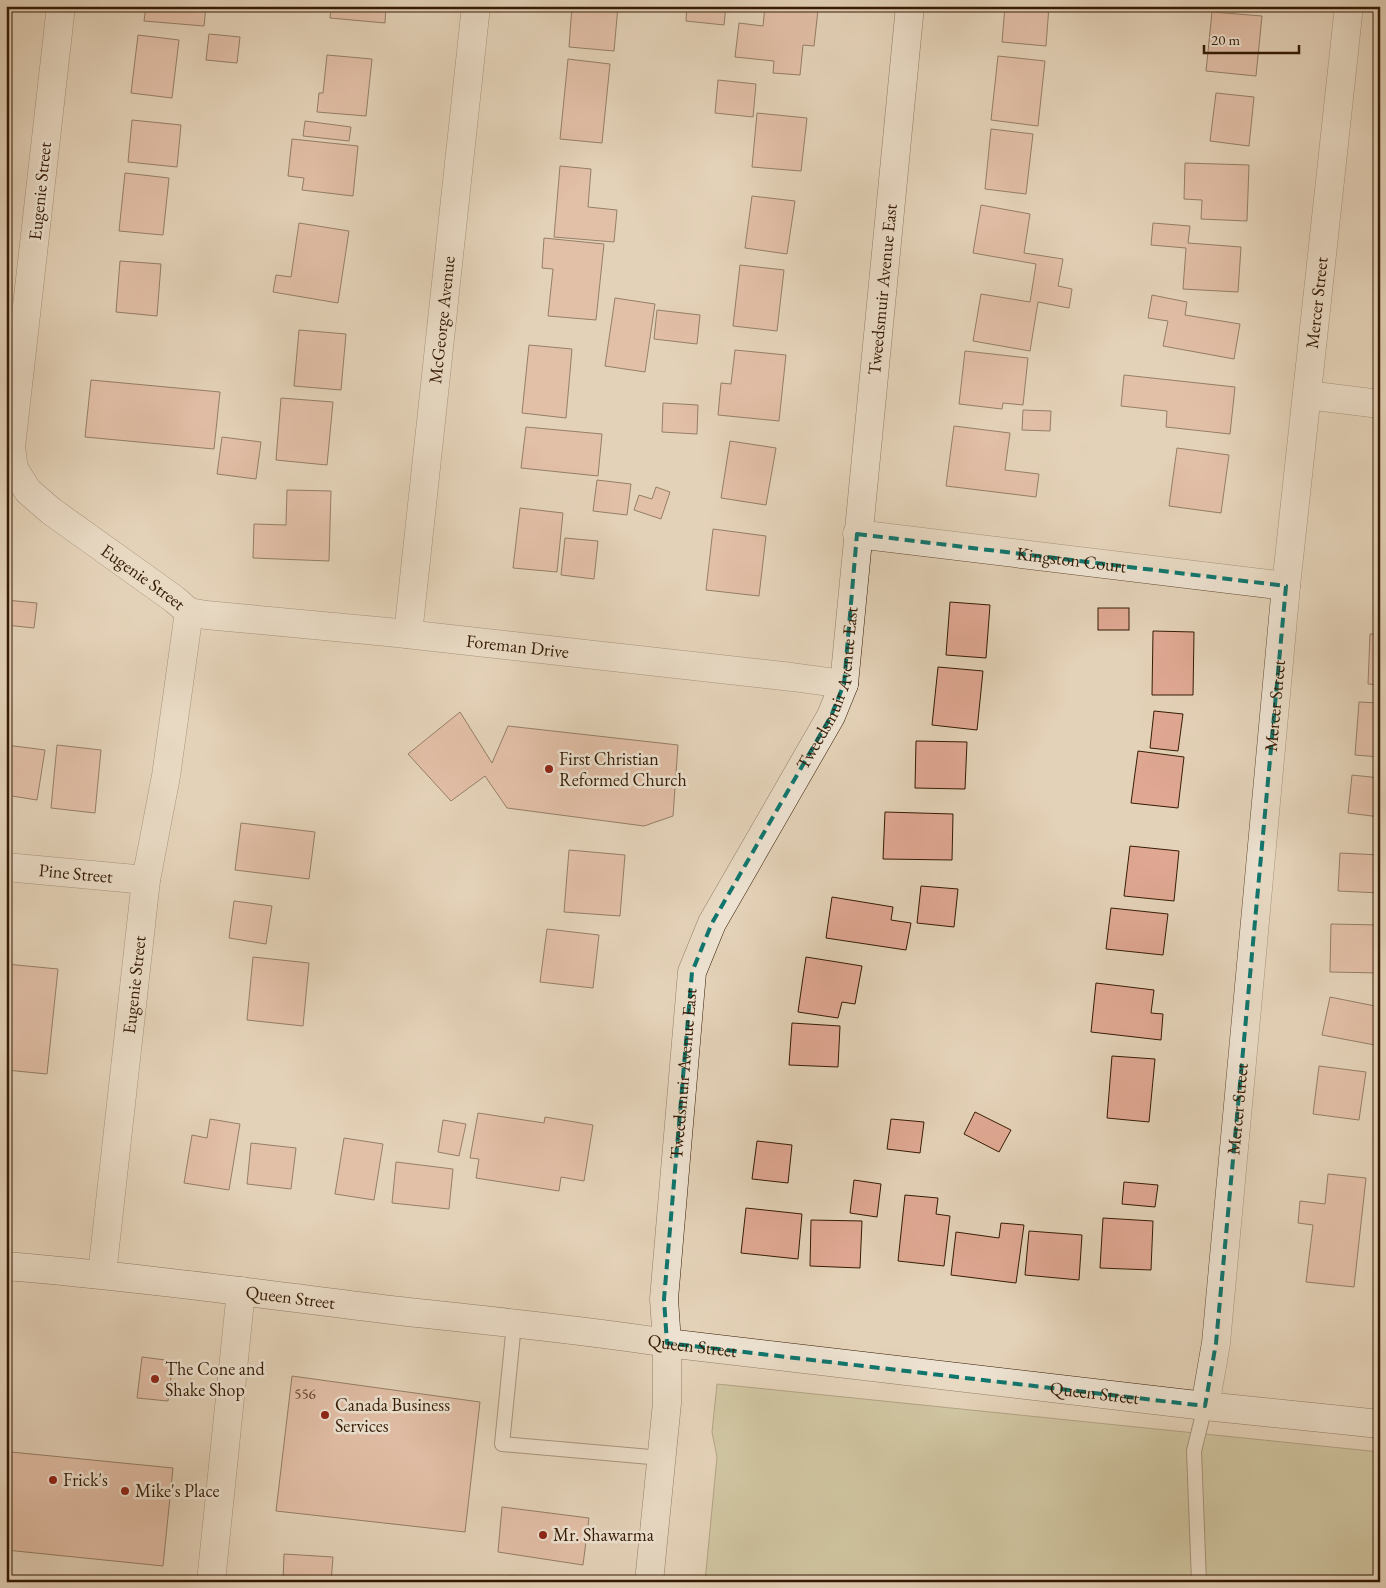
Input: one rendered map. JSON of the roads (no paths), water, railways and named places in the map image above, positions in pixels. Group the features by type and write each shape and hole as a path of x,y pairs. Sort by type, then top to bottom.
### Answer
{"street":[{"name":"Eugenie Street","path":"61,6 11,448 14,469 28,490 51,511 174,599 189,612 166,776 146,880 102,1274"},
{"name":"McGeorge Avenue","path":"408,634 476,6"},
{"name":"Tweedsmuir Avenue East","path":"649,1582 667,1403 664,1299 692,972 712,924 831,716 844,684 910,6"},
{"name":"Mercer Street","path":"1205,1406 1216,1343 1286,586 1349,6"},
{"path":"1307,395 1380,404"},
{"name":"Kingston Court","path":"858,534 1286,586"},
{"name":"Foreman Drive","path":"189,612 206,616 408,634 844,684"},
{"name":"Pine Street","path":"6,867 146,880"},
{"name":"Queen Street","path":"6,1266 102,1274 618,1335 666,1343 1205,1406 1380,1424"},
{"path":"211,1582 240,1291"}],"lane":[{"path":"514,1324 502,1444 662,1458"},
{"path":"1199,1582 1194,1451 1205,1406"}],"place":[{"name":"First Christian Reformed Church","path":"549,769"},
{"name":"The Cone and Shake Shop","path":"155,1379"},
{"name":"Canada Business Services","path":"325,1415"},
{"name":"Frick's","path":"53,1480"},
{"name":"Mike's Place","path":"125,1491"},
{"name":"Mr. Shawarma","path":"543,1535"}]}
